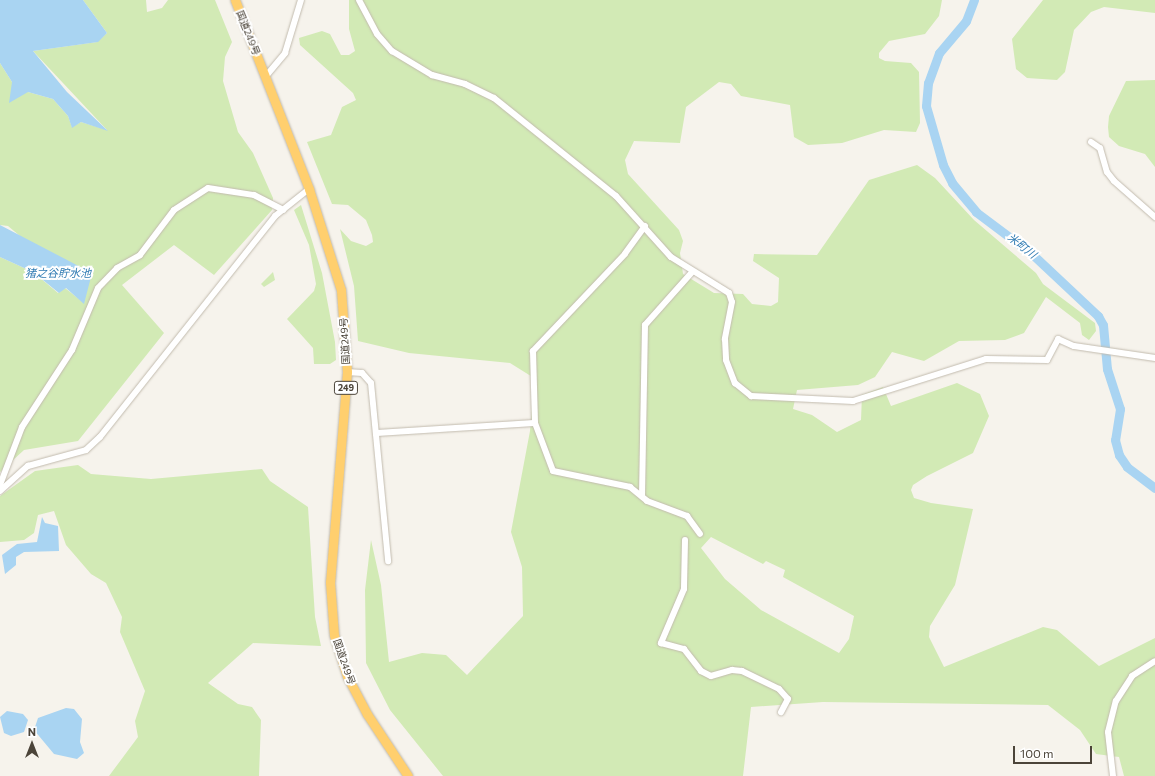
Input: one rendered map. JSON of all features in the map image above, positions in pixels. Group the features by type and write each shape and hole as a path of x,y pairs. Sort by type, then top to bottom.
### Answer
{"highway":[{"name":"国道249号","path":"235,0 309,189 341,290 347,372 330,582 334,635 350,683 408,776"}],"street":[{"path":"266,76 285,53 301,0"},
{"path":"359,0 376,34 392,50 432,75 465,84 494,98 616,196 671,257 692,272 729,293 732,302 725,339 730,375 747,394 759,399 808,397 853,401 986,359 1046,360 1058,339 1098,350 1155,358"},
{"path":"1091,142 1100,148 1107,172 1114,181 1155,217"},
{"path":"0,485 22,427 72,350 98,288 117,268 140,255 174,210 208,188 254,194 283,210"},
{"path":"0,491 28,466 86,450 100,437 283,210 309,189"},
{"path":"644,226 625,254 533,350 535,423 553,471 610,481 687,516 700,534"},
{"path":"642,496 645,325 692,272"},
{"path":"347,372 362,373 371,383 388,561"},
{"path":"376,432 535,423"},
{"path":"685,540 684,589 661,643 684,649 701,671 711,676 732,670 742,671 779,689 788,699 781,712"},
{"path":"1113,776 1108,732 1114,706 1132,676 1155,662"}],"green space":[{"path":"83,0 146,0 147,12 162,8 168,0 215,0 232,42 225,57 223,81 238,132 253,153 273,198 272,210 214,275 174,245 122,285 164,333 78,441 24,450 0,472 0,257 33,272 58,293 65,288 84,303 26,241 8,226 0,225 0,63 12,82 28,92 53,99 68,116 72,127 81,122 107,130 33,51 97,42 107,33"},
{"path":"349,0 942,0 939,16 925,34 889,41 879,53 879,58 885,61 911,63 919,72 920,123 916,132 884,130 842,143 808,145 794,137 790,105 741,96 731,84 719,82 686,107 680,143 634,141 625,160 628,174 679,230 683,241 680,253 683,274 714,293 743,294 752,304 771,306 778,302 779,278 753,261 754,254 817,255 869,180 917,165 935,178 974,220 1036,273 1043,284 1095,323 1096,331 1089,340 1082,335 1080,323 1046,297 1024,333 1005,340 959,341 924,361 892,352 875,377 858,385 797,390 793,409 812,415 837,432 861,420 862,395 883,387 891,406 957,383 980,394 989,416 973,453 927,476 913,485 911,490 914,498 931,503 973,509 955,585 930,626 929,637 944,667 1043,627 1057,630 1099,666 1155,638 1155,776 1124,776 1119,757 1096,754 1080,730 1048,705 823,702 751,707 743,776 443,776 390,710 366,663 365,590 371,540 381,585 389,662 422,653 446,655 467,675 523,616 522,567 511,532 530,431 534,378 510,363 409,353 358,341 354,286 340,229 351,241 366,246 373,242 372,235 366,220 348,205 332,204 307,142 331,135 342,107 356,100 353,93 300,45 299,38 322,31 330,34 341,55 349,55 355,51 349,29","holes":["711,537 763,564 766,561 785,570 783,577 854,616 849,639 839,653 761,610 725,579 701,548"]},
{"path":"1043,0 1155,0 1155,13 1104,7 1091,12 1074,30 1065,72 1057,80 1027,78 1016,69 1012,39"},
{"path":"1155,80 1155,167 1145,154 1119,146 1109,137 1108,127 1109,116 1126,81"},
{"path":"301,205 322,273 335,342 336,360 330,364 314,364 313,348 287,319 314,291 316,284 309,245 294,210"},
{"path":"273,272 275,280 264,287 261,284"},
{"path":"78,465 91,474 151,479 262,469 270,481 308,507 315,617 321,646 253,643 208,683 238,704 252,707 261,720 259,776 109,776 138,737 135,721 145,691 120,632 122,617 106,583 91,574 66,545 54,511 38,515 34,533 24,540 0,542 0,496 35,471"}],"water":[{"path":"0,0 83,0 107,33 98,42 33,51 67,92 108,131 81,122 72,128 68,116 53,99 28,92 9,103 12,82 0,63"},
{"name":"猪之谷貯水池","path":"0,225 92,273 84,304 66,288 59,293 33,272 0,257"},
{"path":"42,517 45,523 58,526 59,551 24,552 16,557 16,565 5,574 2,555 17,544 37,542"},
{"path":"66,708 74,709 82,719 80,742 84,753 77,759 54,754 34,730 38,718"},
{"path":"7,711 23,714 28,720 24,732 11,736 4,733 0,717"}],"waterway":[{"name":"米町川","path":"974,0 966,21 939,53 928,83 926,106 943,165 952,183 976,212 1032,254 1098,316 1103,325 1107,369 1120,409 1115,440 1119,455 1127,467 1155,488"}]}
